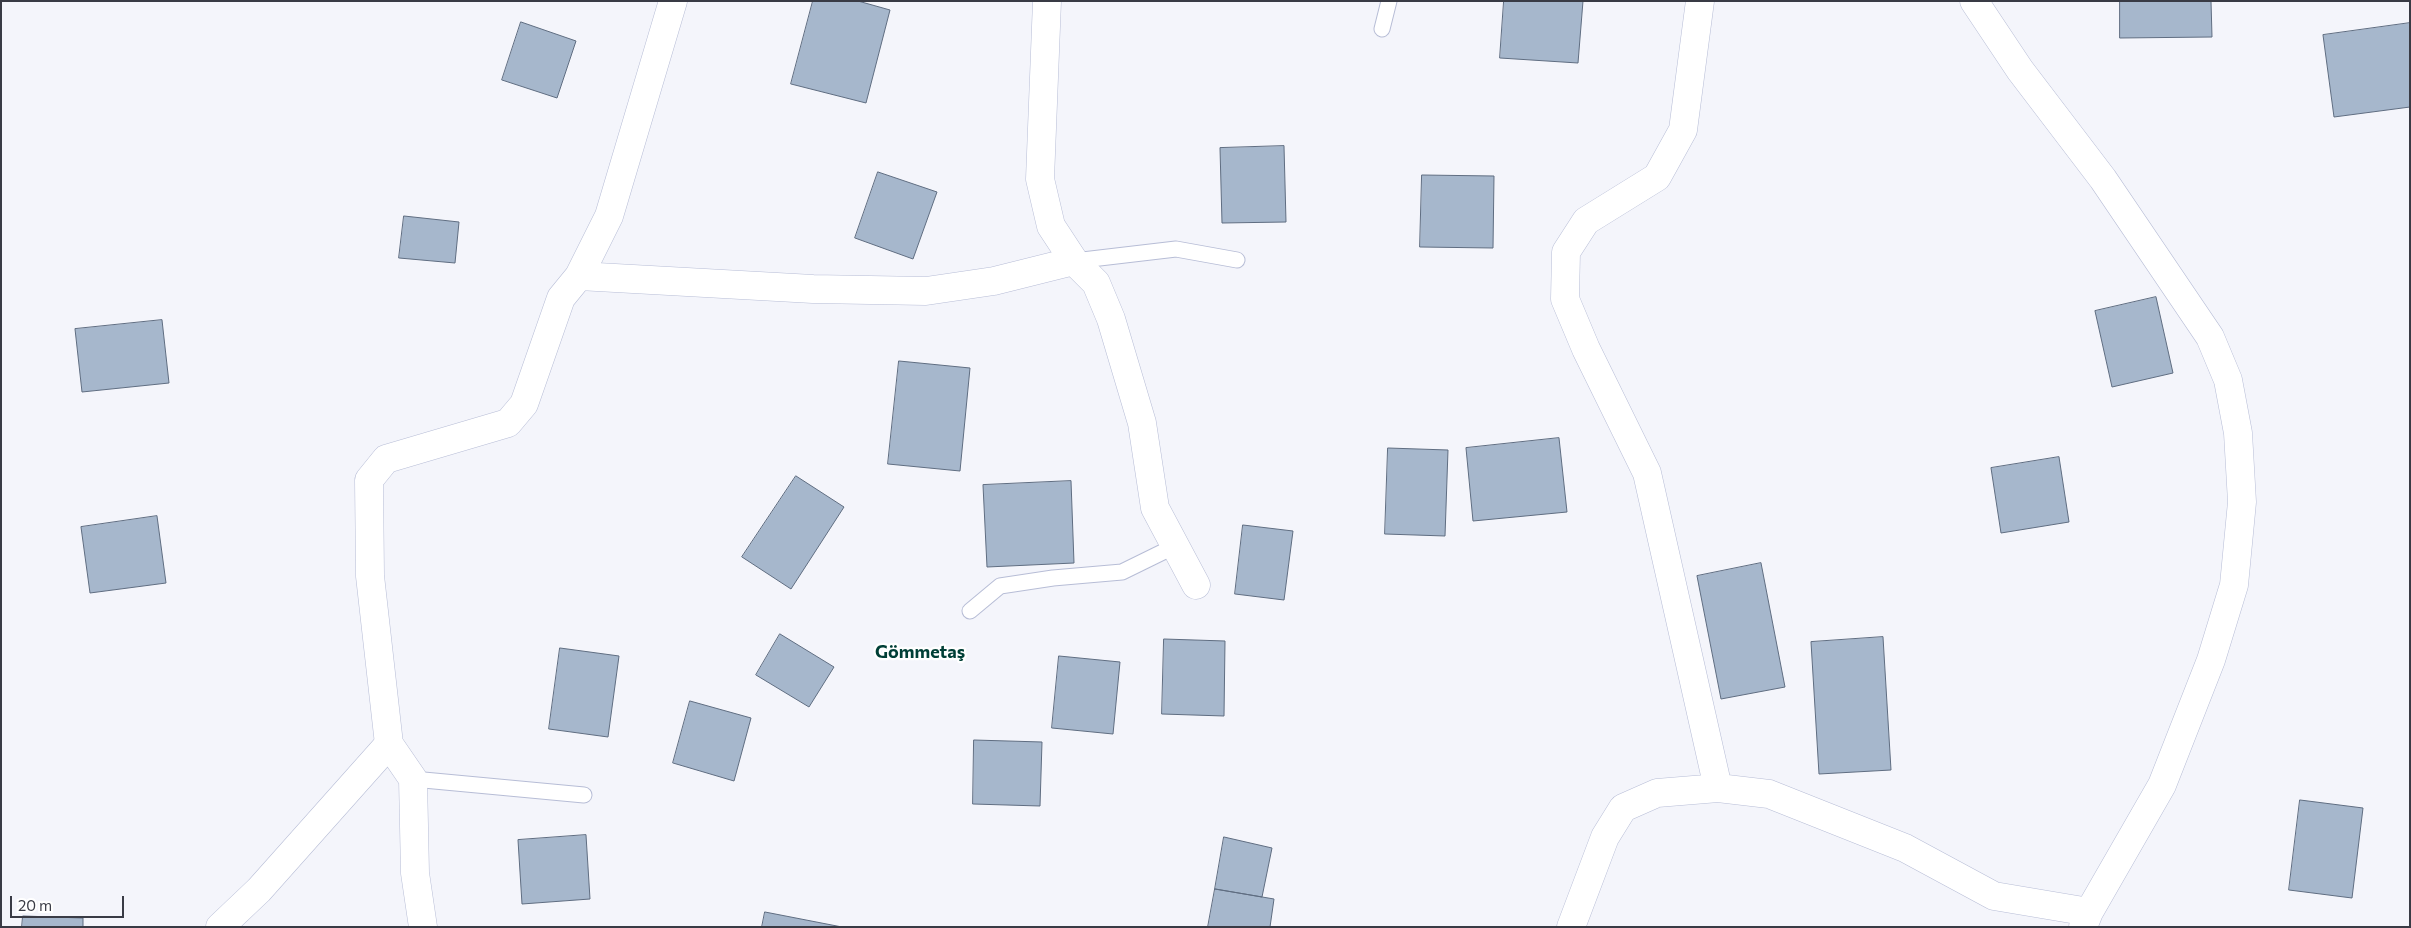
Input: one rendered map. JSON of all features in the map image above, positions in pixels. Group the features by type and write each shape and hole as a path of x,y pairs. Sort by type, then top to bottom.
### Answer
{"street":[{"path":"423,927 415,873 413,779 389,744 370,576 369,480 386,459 508,423 524,404 561,298 579,276 609,216 673,1"},
{"path":"1048,1 1040,179 1051,226 1074,261 1096,283 1111,319 1142,423 1155,508 1196,585"},
{"path":"1700,1 1683,130 1658,177 1586,221 1566,252 1565,299 1586,349 1647,474 1718,788"},
{"path":"1571,927 1605,837 1623,808 1657,793 1718,788 1769,794 1905,848 1994,896 2086,920 2162,785 2212,660 2234,585 2242,502 2238,433 2228,380 2210,336 2103,179 2020,70 1974,1"},
{"path":"579,276 813,289 926,291 994,281 1074,261"},
{"path":"220,927 259,890 389,744"}],"lane":[{"path":"1382,29 1389,1"},
{"path":"1074,261 1176,249 1236,260"},
{"path":"970,611 1000,586 1053,578 1122,572 1176,546"},
{"path":"413,779 584,795"}],"building":[{"path":"813,1 858,1 890,10 866,103 791,84"},
{"path":"1504,1 1583,1 1578,63 1500,58"},
{"path":"2120,1 2211,1 2212,37 2120,38"},
{"path":"521,22 576,41 557,98 502,80"},
{"path":"2410,23 2410,107 2334,117 2323,35"},
{"path":"1284,146 1286,222 1222,223 1220,148"},
{"path":"878,172 937,192 913,259 855,238"},
{"path":"1422,175 1494,176 1493,248 1420,247"},
{"path":"404,216 459,222 455,263 399,258"},
{"path":"2156,297 2173,373 2112,387 2095,311"},
{"path":"162,320 169,383 82,392 75,329"},
{"path":"899,361 970,368 960,471 888,464"},
{"path":"1559,438 1567,512 1473,521 1466,448"},
{"path":"1388,448 1448,450 1445,536 1385,534"},
{"path":"2059,457 2069,522 2001,533 1991,468"},
{"path":"796,476 844,507 791,589 742,557"},
{"path":"1071,481 1074,563 987,567 983,485"},
{"path":"157,516 166,583 90,593 81,527"},
{"path":"1243,525 1293,531 1284,600 1235,594"},
{"path":"1761,563 1785,687 1721,699 1697,576"},
{"path":"780,634 834,667 809,707 756,675"},
{"path":"1883,637 1891,770 1819,774 1811,642"},
{"path":"1164,639 1225,641 1224,716 1162,714"},
{"path":"560,648 619,656 608,737 549,729"},
{"path":"1059,656 1120,662 1113,734 1052,728"},
{"path":"690,701 751,718 734,781 673,763"},
{"path":"974,740 1042,742 1040,806 973,804"},
{"path":"2300,800 2363,808 2352,898 2289,890"},
{"path":"586,835 590,899 522,904 518,840"},
{"path":"1224,837 1272,848 1262,897 1215,889"},
{"path":"1215,889 1274,899 1270,927 1208,927"},
{"path":"765,912 842,927 762,927"},
{"path":"23,916 83,918 83,927 22,927"}],"district":[{"name":"Gömmetaş","path":"920,652"}]}
